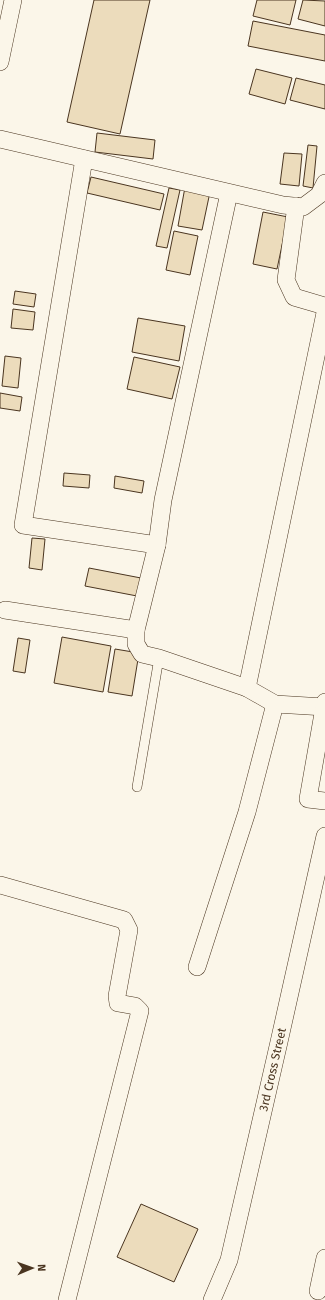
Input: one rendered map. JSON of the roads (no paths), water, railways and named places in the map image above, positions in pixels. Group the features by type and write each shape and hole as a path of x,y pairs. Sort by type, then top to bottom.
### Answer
{"street":[{"path":"0,62 13,0"},
{"path":"0,139 283,205 303,207 319,195 325,183"},
{"path":"84,159 23,525 156,545"},
{"path":"230,193 163,500 156,545 136,630 136,644 142,654 159,658 247,688 275,704 325,705 308,800 325,802"},
{"path":"296,206 286,280 294,297 325,306"},
{"path":"247,688 325,313"},
{"path":"5,610 136,630"},
{"path":"197,967 247,812 275,704"},
{"name":"3rd Cross Street","path":"212,1300 229,1260 280,1042 325,836"},
{"path":"0,885 124,920 129,930 117,996 118,1003 135,1006 140,1011 67,1300"},
{"path":"318,1291 325,1258"}],"lane":[{"path":"137,787 159,658"}]}
